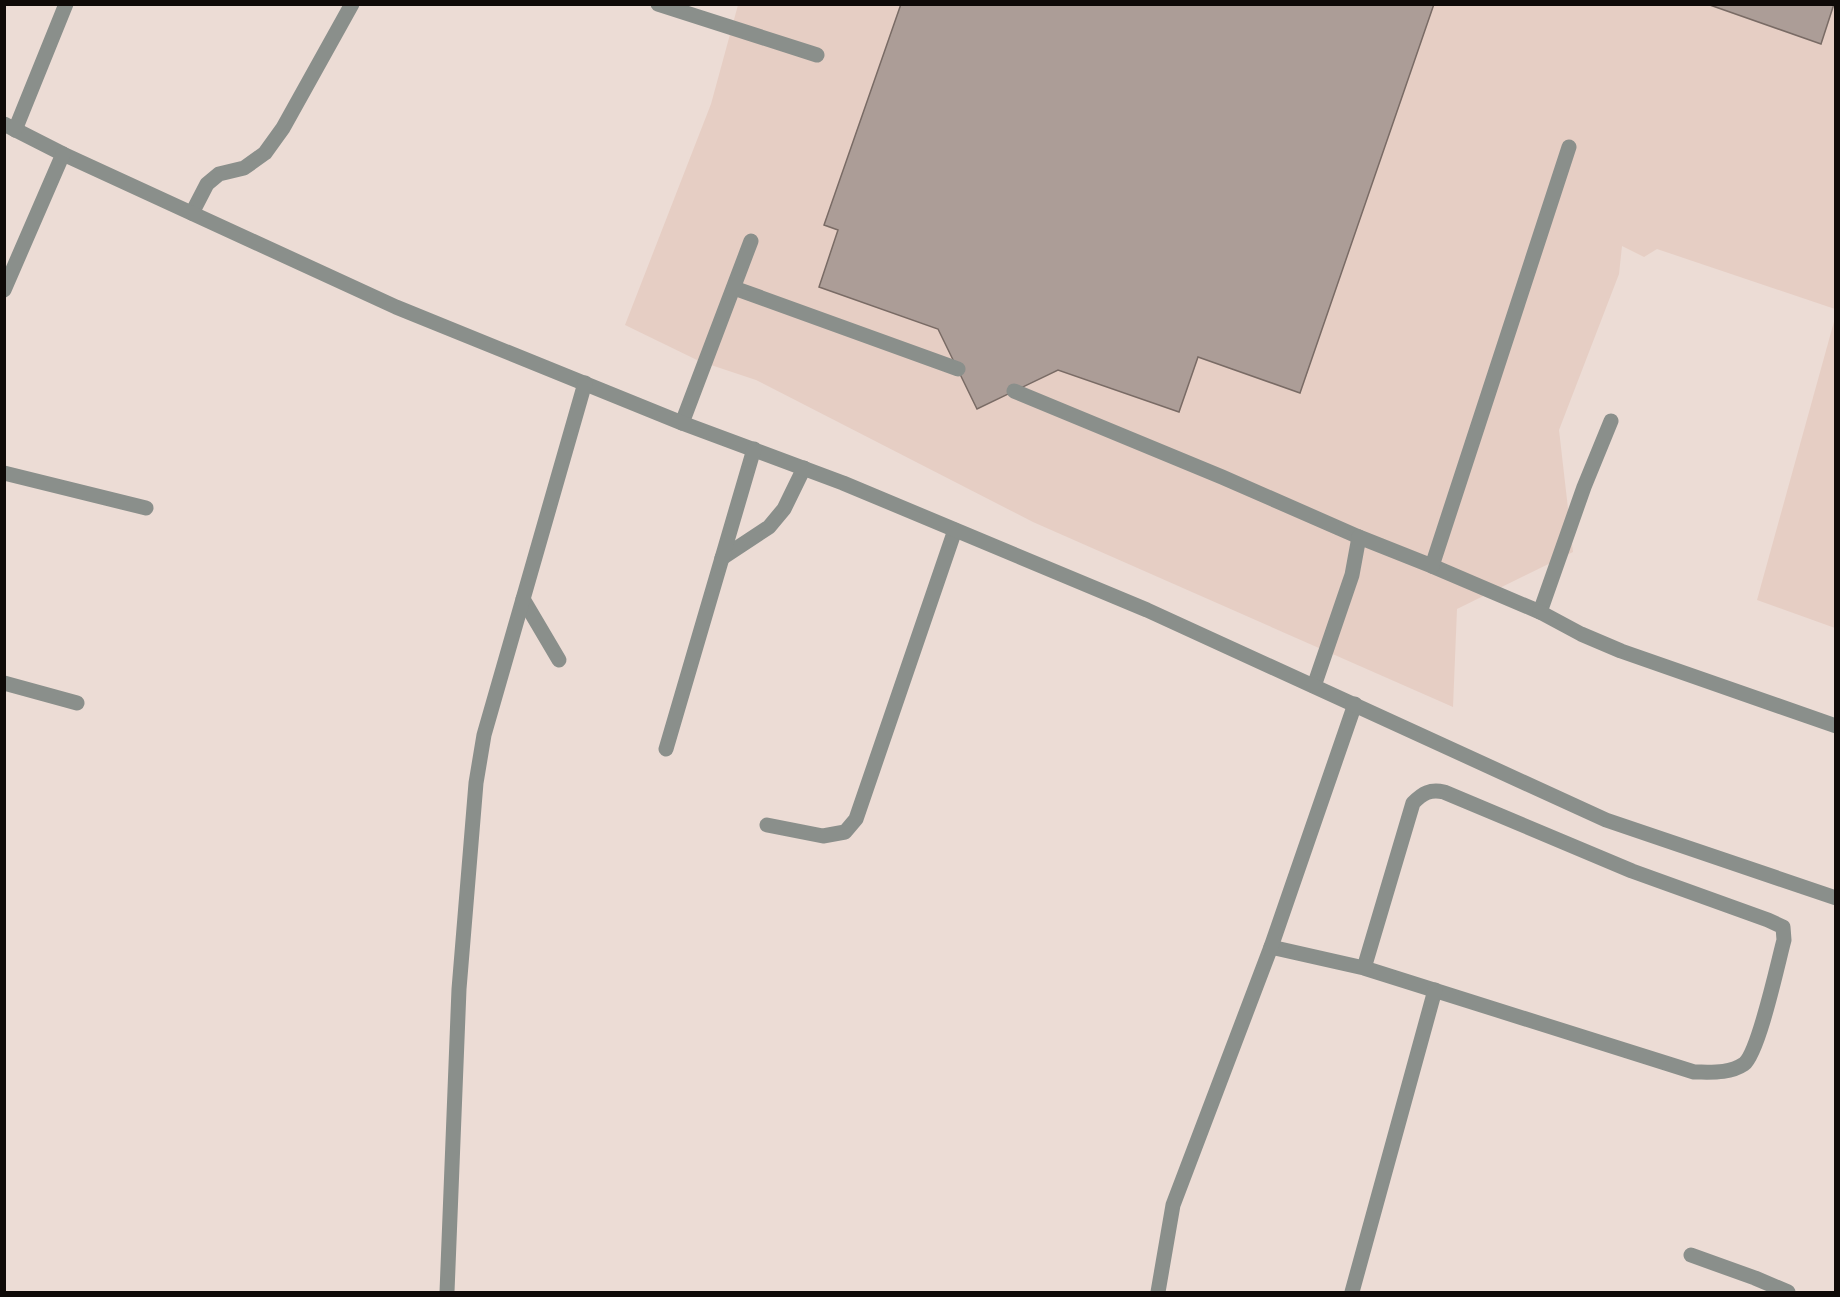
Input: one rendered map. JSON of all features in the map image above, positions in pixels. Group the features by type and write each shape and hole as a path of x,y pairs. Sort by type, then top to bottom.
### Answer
{"street":[{"path":"66,4 10,127 63,154 396,307 682,423 804,468 1148,610 1606,820 1836,898"},
{"path":"192,213 207,184 219,174 244,168 265,153 283,128 352,4"},
{"path":"658,4 817,55"},
{"path":"1432,566 1569,147"},
{"path":"4,290 63,154"},
{"path":"682,423 751,241"},
{"path":"734,288 957,369"},
{"path":"447,1293 459,989 476,783 484,735 585,383"},
{"path":"1014,391 1540,612 1581,634 1621,651 1836,726"},
{"path":"1540,612 1584,487 1611,421"},
{"path":"666,749 754,449"},
{"path":"722,558 769,527 784,509 804,468"},
{"path":"4,473 146,508"},
{"path":"767,825 823,836 845,832 856,819 955,530"},
{"path":"1314,686 1352,576 1359,537"},
{"path":"523,598 559,660"},
{"path":"4,683 77,704"},
{"path":"1158,1293 1173,1205 1271,947 1355,704"},
{"path":"1271,947 1364,968 1694,1072 1724,1072 1745,1063 1758,1037 1784,940 1783,927 1738,908 1632,871 1444,792 1432,790 1413,803 1364,968"},
{"path":"1352,1293 1435,990"},
{"path":"1691,1255 1755,1278 1788,1293"}],"shaded area":[{"path":"738,5 1835,5 1835,309 1657,249 1644,257 1622,246 1619,274 1559,430 1573,552 1457,609 1453,707 1033,522 756,380 699,361 625,325 711,104"},
{"path":"1835,318 1835,628 1757,600"}],"building":[{"path":"901,4 1434,4 1300,393 1198,357 1179,412 1058,370 977,409 938,329 819,287 838,230 824,225"},
{"path":"1707,4 1834,4 1821,44"}]}
